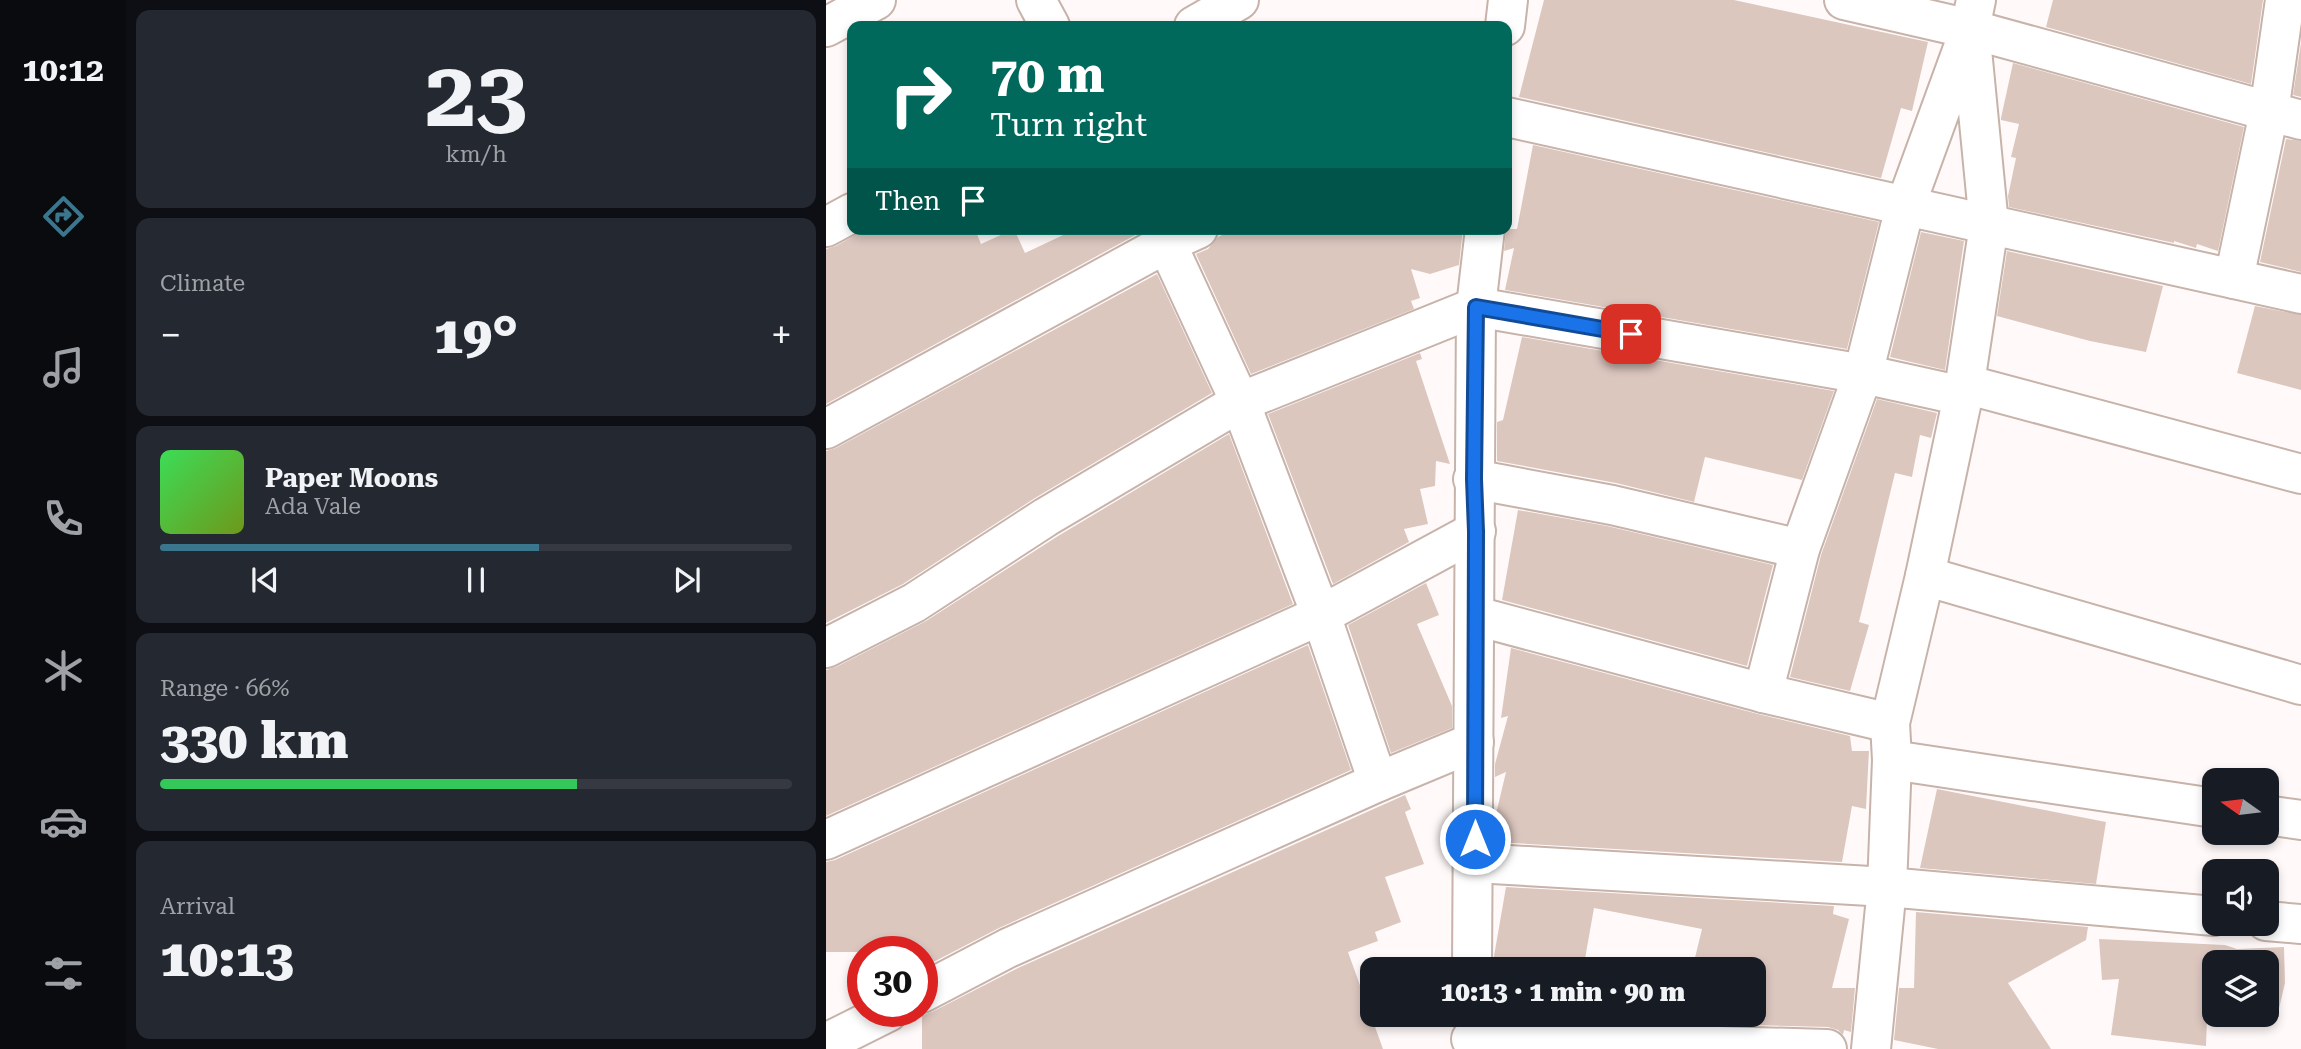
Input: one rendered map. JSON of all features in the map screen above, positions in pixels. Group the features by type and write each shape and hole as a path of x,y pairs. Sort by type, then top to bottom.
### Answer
{"street":[{"path":"826,27 876,0"},
{"path":"1036,0 1047,21"},
{"path":"1203,21 1239,0"},
{"path":"1506,21 1508,0"},
{"path":"1844,0 1973,14 2285,116"},
{"path":"2234,279 2285,116 2285,0"},
{"path":"1763,693 1800,549 1863,374 1905,207 1973,14"},
{"path":"1871,1049 1887,887 1891,741 1964,390 1989,225 1973,14"},
{"path":"1512,118 2301,294"},
{"path":"826,227 847,216"},
{"path":"826,429 1173,235"},
{"path":"1175,235 1321,615 1378,782"},
{"path":"1472,957 1475,863 1476,307 1484,235"},
{"path":"826,648 914,603 1046,517 1240,402 1476,307 1964,390 2301,474"},
{"path":"1474,479 1612,505 1800,549"},
{"path":"826,840 1321,615 1476,531"},
{"path":"1925,576 2301,684"},
{"path":"1476,616 1763,693 1891,741 2202,805"},
{"path":"938,985 1008,948 1378,782 1474,742"},
{"path":"2279,817 2301,820"},
{"path":"1475,863 1887,887 2202,915"},
{"path":"2279,922 2301,924"},
{"path":"826,1043 858,1027"},
{"path":"1471,1034 1828,1049"}],"building":[{"path":"1544,0 1734,0 1928,42 1912,111 1901,108 1881,178 1519,97"},
{"path":"2053,0 2263,0 2251,84 2046,27"},
{"path":"2301,43 2301,97 2293,95"},
{"path":"2013,63 2244,127 2218,251 2197,244 2196,248 2174,241 2009,207 2008,196 2016,158 2011,157 2019,124 2001,118"},
{"path":"2286,139 2301,141 2301,272 2260,262"},
{"path":"1533,145 1879,222 1847,349 1505,290 1514,248 1504,251 1505,235 1512,235 1512,229 1517,229"},
{"path":"1921,232 1964,241 1945,370 1890,357"},
{"path":"855,235 977,235 981,244 1001,235 1017,235 1025,253 1063,235 1135,235 826,404 826,249"},
{"path":"1462,235 1459,265 1430,274 1411,269 1420,298 1411,301 1414,309 1251,374 1196,254 1208,249 1218,237"},
{"path":"2007,251 2163,286 2146,352 2090,341 1997,316"},
{"path":"1157,274 1212,393 1035,498 903,584 826,623 826,451"},
{"path":"2255,306 2301,315 2301,390 2237,373"},
{"path":"1522,337 1834,391 1802,480 1705,457 1694,502 1616,483 1497,461 1497,422 1503,420"},
{"path":"1420,353 1422,359 1416,361 1450,464 1436,461 1435,486 1420,489 1428,524 1404,529 1409,542 1333,584 1268,414"},
{"path":"1877,399 1937,413 1931,438 1920,435 1912,477 1895,473 1859,622 1869,625 1850,691 1790,677 1821,555"},
{"path":"1229,434 1293,604 826,816 826,670 926,621 1058,536"},
{"path":"1518,510 1607,526 1773,565 1747,666 1502,600"},
{"path":"1426,583 1439,615 1417,624 1452,706 1452,728 1391,753 1348,625"},
{"path":"1308,645 1351,770 999,928 938,960 938,936 847,936 847,952 826,952 826,862"},
{"path":"1511,648 1850,736 1852,751 1869,751 1866,809 1852,806 1842,862 1495,842 1495,818 1506,772 1495,777 1495,764 1508,716 1501,718"},
{"path":"1937,789 2106,822 2096,884 1920,868"},
{"path":"1405,795 1411,809 1405,812 1424,864 1385,877 1401,922 1375,932 1378,941 1348,952 1360,985 1360,1027 1375,1027 1383,1049 922,1049 922,1027 938,1027 938,1009 1018,968"},
{"path":"1506,887 1834,906 1833,914 1849,919 1832,988 1855,988 1851,1032 1844,1030 1843,1035 1828,1027 1766,1025 1766,957 1695,957 1702,929 1594,908 1585,957 1494,956"},
{"path":"1916,912 2088,927 2086,940 2008,983 2051,1049 1938,1049 1894,1040 1899,988 1914,988"},
{"path":"2099,939 2225,945 2237,949 2284,947 2285,983 2279,1008 2279,950 2202,950 2202,1027 2207,1027 2206,1046 2111,1035 2119,979 2102,980"}],"route":[{"path":"1475,839 1476,307 1631,334"}]}
